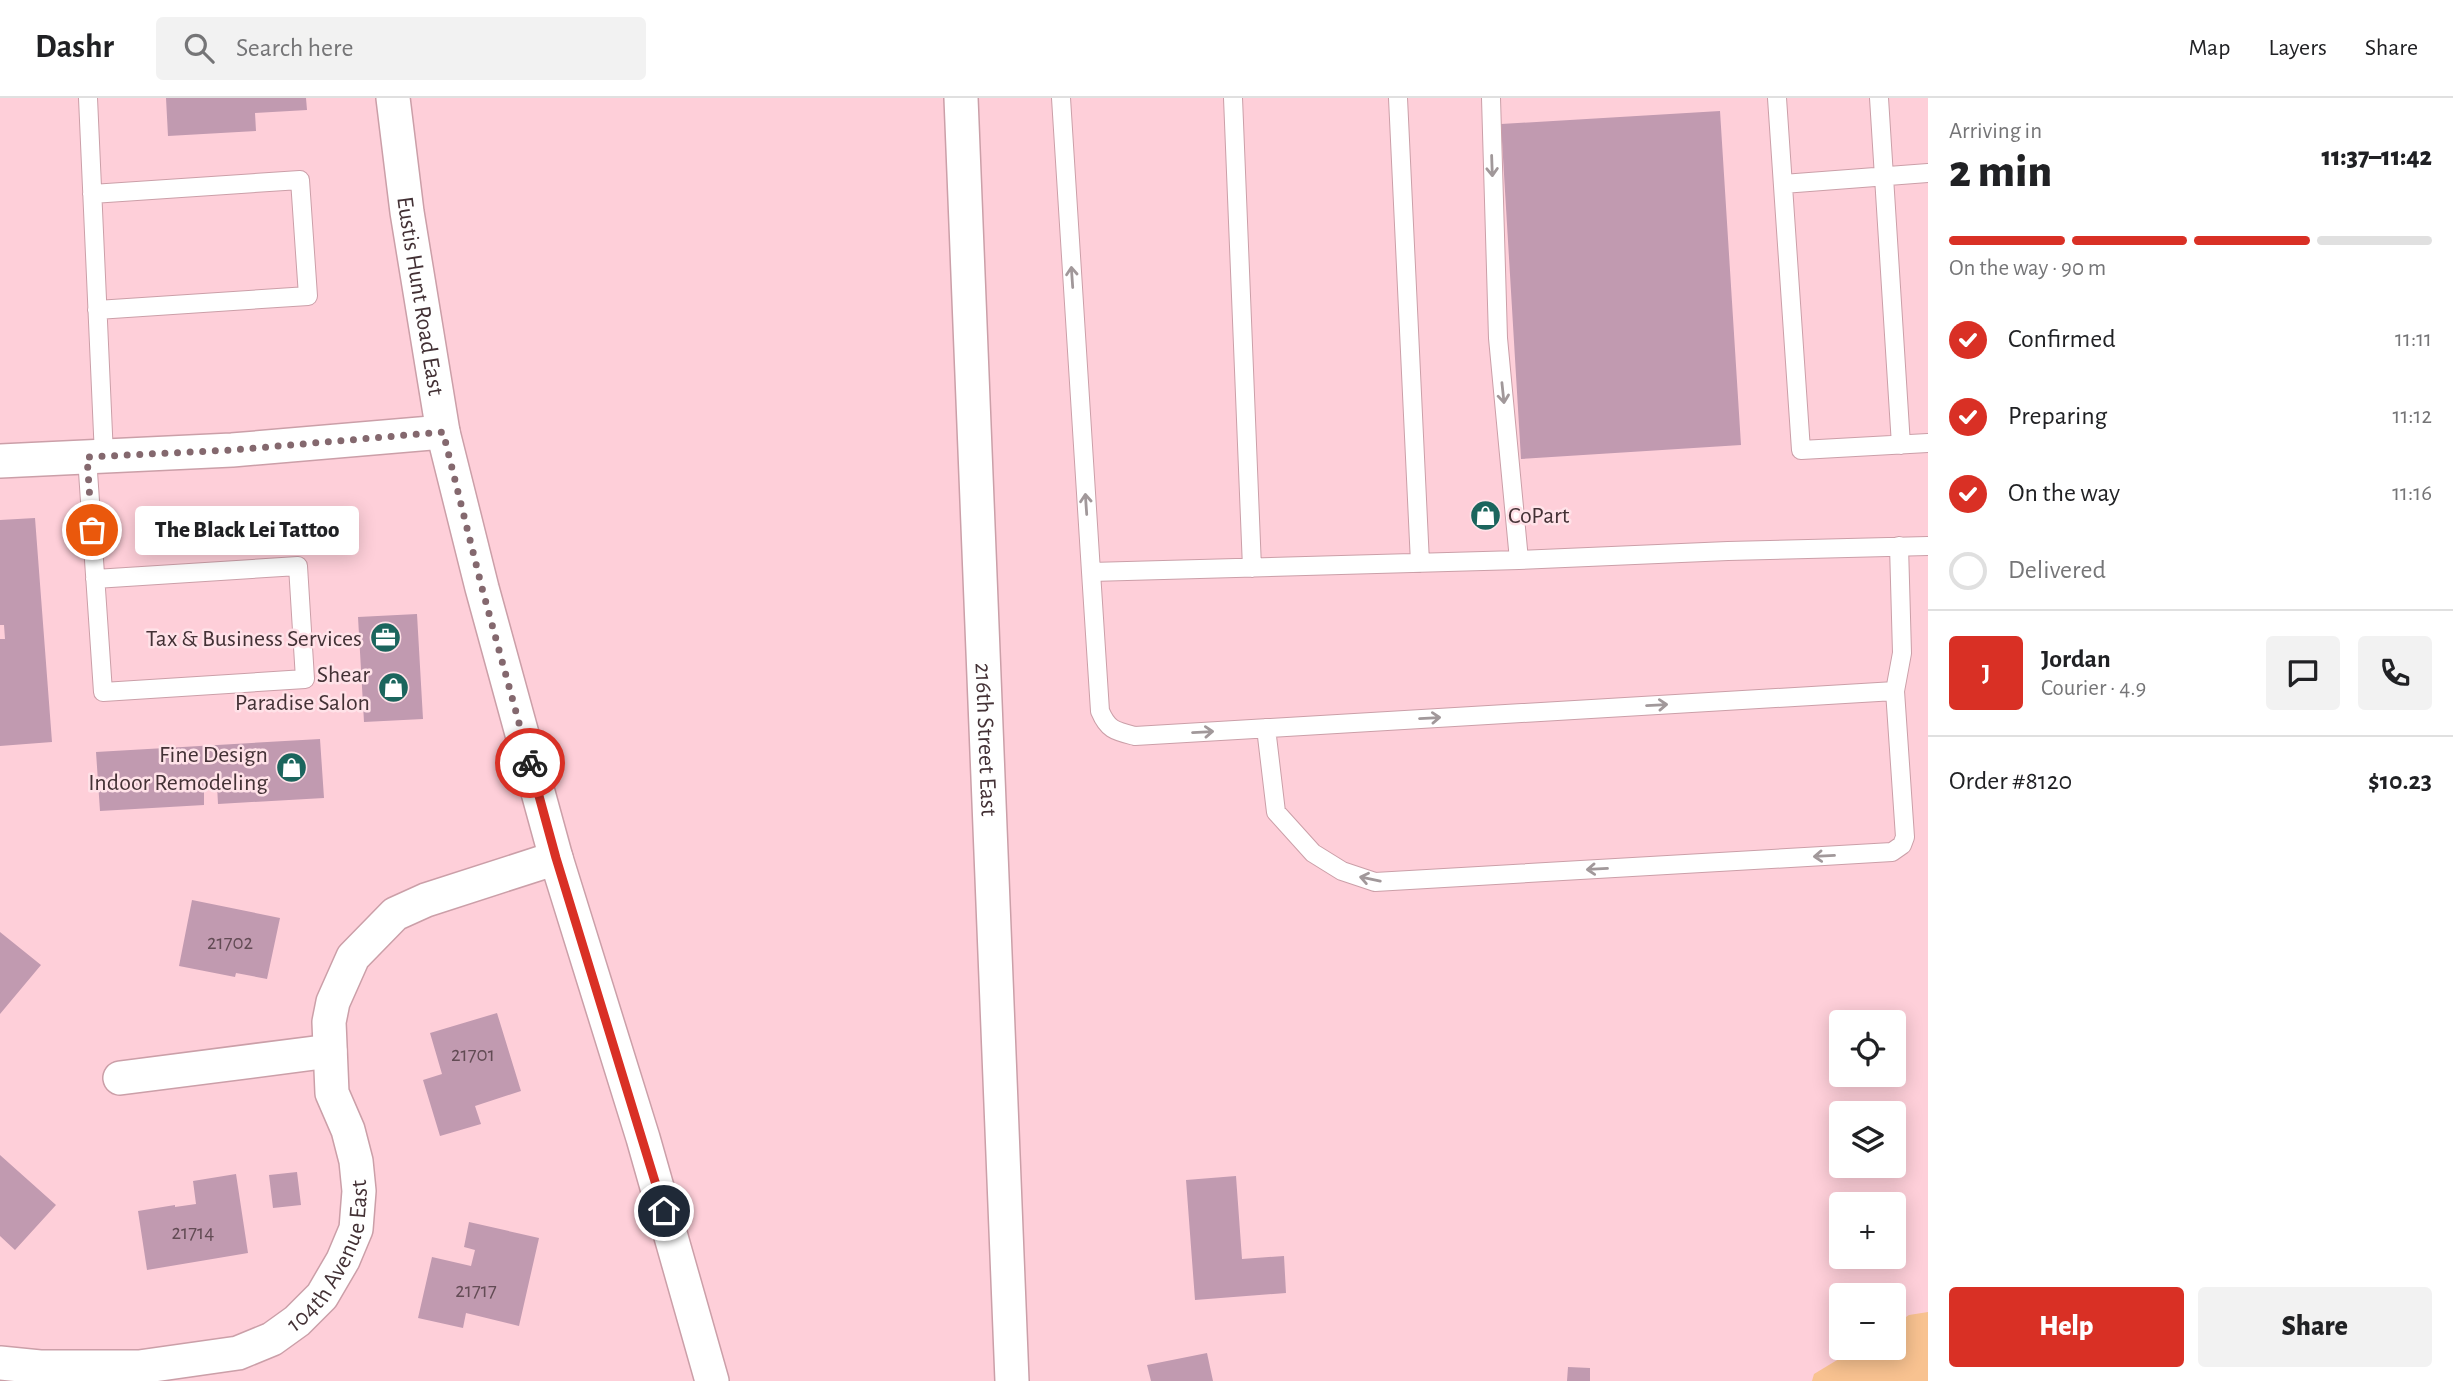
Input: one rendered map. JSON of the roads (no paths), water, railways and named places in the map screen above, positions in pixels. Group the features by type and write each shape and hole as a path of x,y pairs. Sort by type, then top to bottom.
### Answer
{"street":[{"name":"Eustis Hunt Road East","path":"393,98 407,212 443,432 482,588 556,858 643,1138 712,1381"},
{"name":"216th Street East","path":"961,98 1012,1381"},
{"path":"0,461 232,450 443,432"},
{"name":"104th Avenue East","path":"0,1363 40,1367 139,1367 238,1353 272,1339 297,1321 323,1296 356,1229 359,1191 356,1161 348,1129 331,1093 329,1022 333,1002 353,957 395,914 426,900 556,858"},
{"path":"120,1078 330,1051"}],"lane":[{"path":"88,98 97,310 95,579 103,692 305,679 298,566 95,579"},
{"path":"1061,98 1100,711 1106,725 1118,732 1135,736 1895,691"},
{"path":"1233,98 1252,568"},
{"path":"1398,98 1420,563"},
{"path":"1491,98 1497,338 1519,561"},
{"path":"1777,98 1801,450 1928,443"},
{"path":"1879,98 1901,445"},
{"path":"1783,184 1928,173"},
{"path":"92,194 300,180 308,296 97,310"},
{"path":"1091,572 1519,561 1742,550 1928,546"},
{"path":"1266,728 1276,812 1313,853 1342,871 1375,882 1892,852 1902,845 1905,837 1895,691 1902,653 1899,547"}],"place":[{"name":"CoPart","path":"1485,515"},
{"name":"The Black Lei Tattoo","path":"92,530"},
{"name":"Tax & Business Services","path":"385,638"},
{"name":"Shear Paradise Salon","path":"393,688"},
{"name":"Fine Design Indoor Remodeling","path":"291,768"}]}
